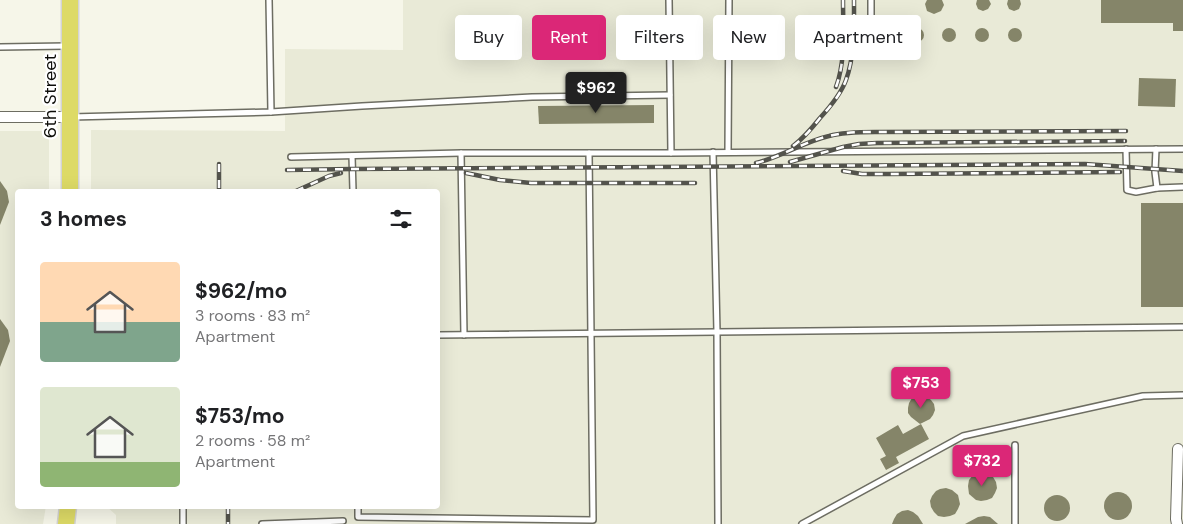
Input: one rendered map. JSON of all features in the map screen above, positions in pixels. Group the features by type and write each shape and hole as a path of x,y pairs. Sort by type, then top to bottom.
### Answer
{"main road":[{"name":"6th Street","path":"70,0 70,189"},
{"path":"66,524 68,509"}],"street":[{"path":"0,117 71,117"},
{"path":"1177,524 1178,449"}],"lane":[{"path":"269,0 271,112"},
{"path":"669,0 671,153"},
{"path":"728,152 729,0"},
{"path":"870,0 870,15"},
{"path":"0,47 70,46"},
{"path":"71,117 271,112 532,97 670,95"},
{"path":"1156,149 1155,172 1157,188"},
{"path":"291,157 461,153 1183,149"},
{"path":"1126,150 1127,190 1136,192 1157,188 1183,187"},
{"path":"713,152 717,332 718,524"},
{"path":"461,153 464,335"},
{"path":"358,509 358,517 463,521 593,520 589,153"},
{"path":"352,156 353,189"},
{"path":"440,335 1183,327"},
{"path":"802,524 963,436 1143,396 1183,395"},
{"path":"1015,444 1015,524"},
{"path":"182,509 183,524"},
{"path":"262,524 343,521"}],"shaded area":[{"path":"403,0 1183,0 1183,524 116,524 116,515 109,509 440,509 440,189 91,189 91,130 285,131 285,49 403,50"},
{"path":"0,131 49,131 49,189 15,189 15,509 46,509 43,524 0,524"}],"building":[{"path":"927,0 942,0 944,5 941,11 934,14 927,11 925,4"},
{"path":"977,0 989,0 991,4 988,9 983,11 978,9"},
{"path":"1008,0 1020,0 1019,9 1014,11 1009,9"},
{"path":"1101,0 1183,0 1183,31 1173,31 1173,23 1101,23"},
{"path":"949,28 954,30 956,35 954,40 949,42 944,40 942,35 944,30"},
{"path":"982,28 987,30 989,35 987,40 982,42 977,40 975,35 977,30"},
{"path":"1015,28 1020,30 1022,35 1020,40 1015,42 1010,40 1008,35 1010,30"},
{"path":"921,30 924,35 921,40"},
{"path":"1139,78 1176,79 1175,107 1138,106"},
{"path":"654,105 654,123 539,124 538,106"},
{"path":"0,181 7,191 9,202 0,225"},
{"path":"1141,203 1183,203 1183,307 1141,307"},
{"path":"0,319 8,330 10,341 0,367"},
{"path":"922,395 931,400 935,410 930,419 920,424 908,413 908,408 912,398"},
{"path":"921,424 929,439 896,457 899,463 886,470 880,459 886,456 876,438 898,425 903,434"},
{"path":"983,472 993,477 997,488 992,498 981,501 976,500 969,494 968,486 969,480 973,475"},
{"path":"946,488 958,495 960,504 955,514 944,517 938,516 931,507 930,501 936,491"},
{"path":"1118,492 1128,496 1132,506 1128,516 1118,520 1108,516 1104,506 1108,496"},
{"path":"1057,495 1067,498 1070,508 1067,518 1057,521 1047,518 1044,508 1047,498"},
{"path":"908,510 918,516 923,524 892,524 897,514"},
{"path":"978,517 990,517 998,524 965,524"}],"railway":[{"path":"836,87 843,55 843,0"},
{"path":"793,146 808,133 828,109 844,85 852,51 854,0"},
{"path":"756,163 819,139 846,133 1126,131"},
{"path":"790,162 859,144 1125,141"},
{"path":"219,164 219,189"},
{"path":"287,170 1085,164 1183,171"},
{"path":"843,171 862,174 1120,172"},
{"path":"300,189 329,176 341,173"},
{"path":"466,173 500,180 531,183 695,183"},
{"path":"228,509 228,524"}]}
